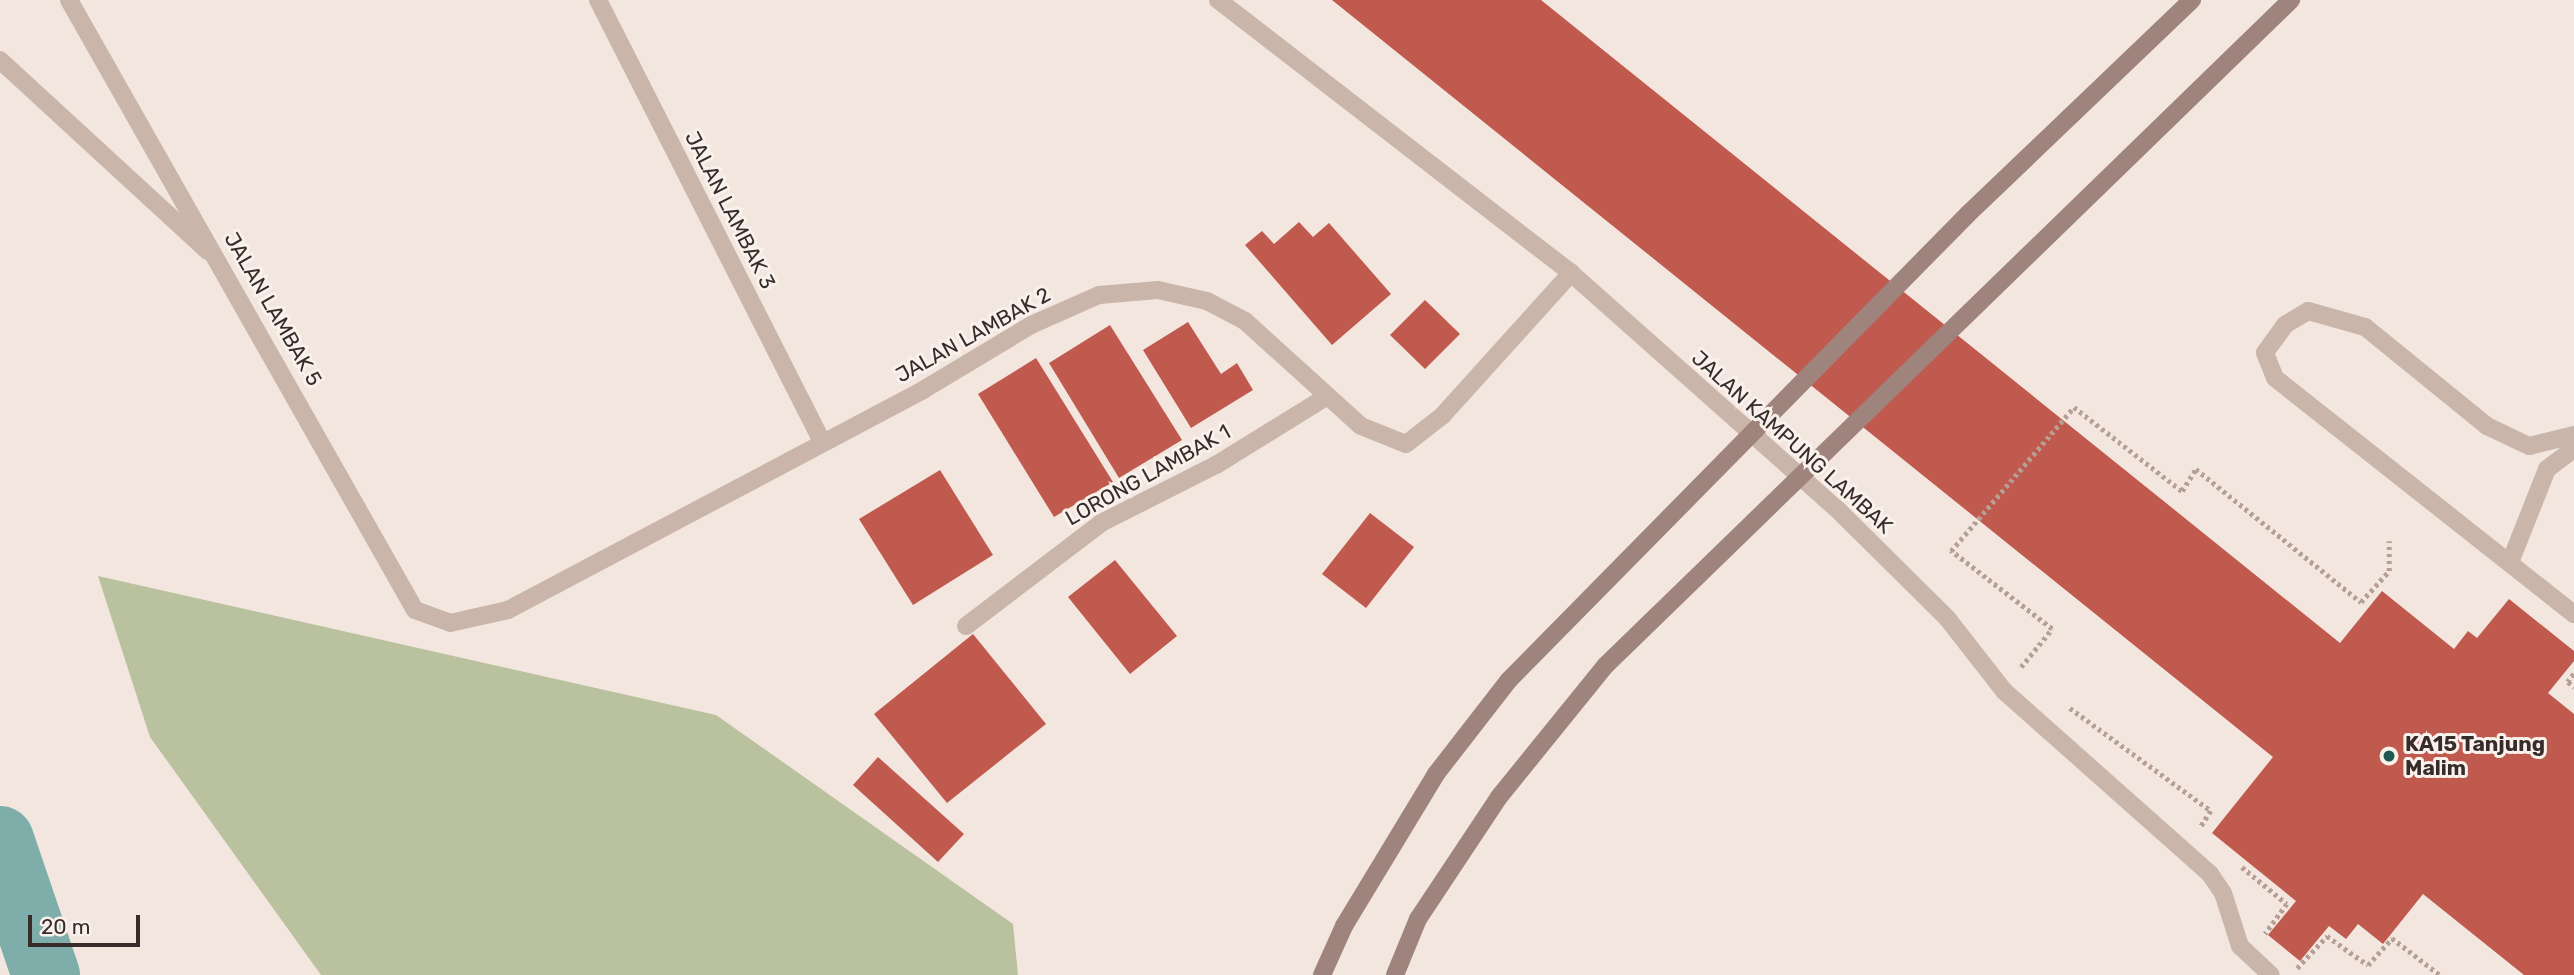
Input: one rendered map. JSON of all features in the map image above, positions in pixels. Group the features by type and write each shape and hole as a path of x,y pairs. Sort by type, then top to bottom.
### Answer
{"main road":[{"path":"1322,975 1344,926 1436,775 1509,680 1968,214 2192,0"},
{"path":"1395,975 1418,919 1499,797 1606,665 2291,0"}],"street":[{"name":"JALAN LAMBAK 5","path":"69,0 221,263 415,610 450,623"},
{"name":"JALAN LAMBAK 3","path":"598,0 822,441"},
{"name":"JALAN KAMPUNG LAMBAK","path":"1218,0 1571,273 1837,509 1947,618 2004,691 2210,874 2223,892 2240,946 2272,975"},
{"path":"0,60 221,263"},
{"name":"JALAN LAMBAK 2","path":"450,623 508,610 1031,325 1099,295 1158,289 1208,301 1245,321 1361,426 1406,444 1442,416 1571,273"},
{"path":"2574,435 2529,446 2487,426 2365,327 2308,311 2285,325 2265,353 2275,378 2439,512 2511,560 2574,614"},
{"name":"LORONG LAMBAK 1","path":"965,626 1101,523 1216,465 1326,397"},
{"path":"2511,560 2547,469 2574,449"}],"path":[{"path":"2035,652 2052,629 1951,551 2074,407 2182,491 2196,469 2361,602 2389,571 2389,541"},
{"path":"2574,674 2568,682 2574,687"},
{"path":"2288,961 2298,968 2327,936 2368,965 2392,938 2440,975"},
{"path":"2262,938 2271,945"}],"green space":[{"path":"98,576 716,715 1013,924 1018,975 321,975 150,737"}],"building":[{"path":"1332,0 1541,0 2340,643 2382,591 2454,649 2468,631 2477,638 2509,599 2574,651 2574,661 2548,693 2574,714 2574,975 2524,975 2423,894 2383,944 2358,924 2346,939 2329,926 2300,961 2268,935 2296,901 2212,833 2273,757"},
{"path":"1299,222 1313,237 1329,223 1391,294 1332,345 1245,245 1262,231 1274,244"},
{"path":"1425,300 1460,334 1425,369 1390,335"},
{"path":"1188,322 1221,374 1237,363 1253,390 1191,428 1143,350"},
{"path":"1110,325 1182,440 1119,478 1049,363"},
{"path":"1036,358 1113,482 1054,517 978,394"},
{"path":"940,470 993,555 913,605 859,519"},
{"path":"1370,513 1414,547 1366,608 1322,574"},
{"path":"1115,560 1177,636 1130,674 1068,597"},
{"path":"973,634 1046,724 947,803 874,714"},
{"path":"878,757 964,834 938,862 853,785"}],"waterway":[{"path":"0,840 46,975"}],"place":[{"name":"KA15 Tanjung Malim","path":"2389,756"}]}
